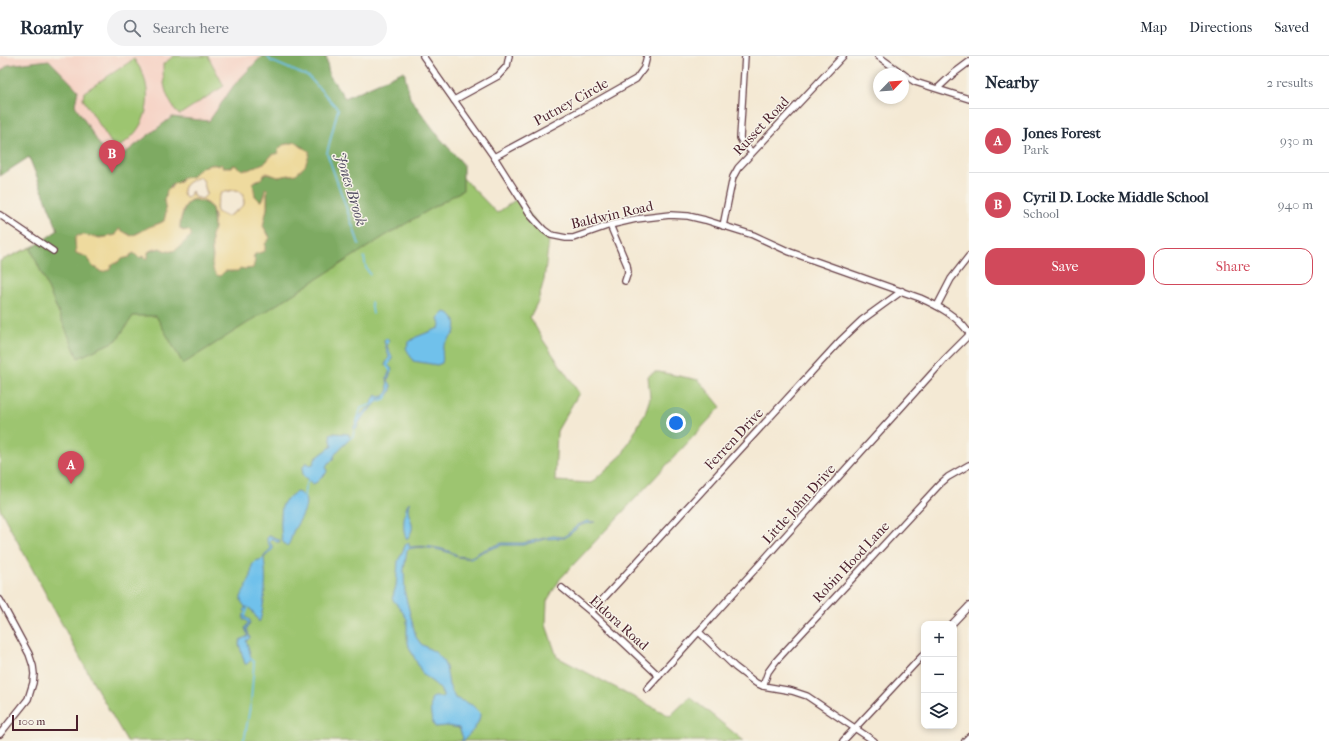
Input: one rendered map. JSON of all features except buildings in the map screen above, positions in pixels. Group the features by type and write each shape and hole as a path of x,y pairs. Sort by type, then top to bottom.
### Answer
{"street":[{"name":"Baldwin Road","path":"423,56 494,157 532,216 544,230 551,235 559,238 573,238 636,219 670,215 697,218 753,235 790,252 902,291 937,306 957,318 969,334"},
{"path":"454,100 498,76 507,66 509,56"},
{"name":"Putney Circle","path":"494,157 583,110 636,79 644,68 647,56"},
{"path":"745,56 740,138 745,146 752,152"},
{"name":"Russet Road","path":"723,226 733,177 738,168 843,56"},
{"path":"878,56 895,68"},
{"path":"938,88 969,62"},
{"path":"909,78 915,82 969,99"},
{"path":"0,215 53,251"},
{"path":"610,226 627,265 628,272 625,281"},
{"path":"937,306 951,279 969,256"},
{"name":"Ferren Drive","path":"591,612 840,341 862,320 902,291"},
{"name":"Little John Drive","path":"647,689 969,334"},
{"name":"Robin Hood Lane","path":"763,686 768,672 776,661 940,484 948,477 969,465"},
{"name":"Eldora Road","path":"562,588 591,612 659,676"},
{"path":"0,600 29,654 34,674 28,699 0,734"},
{"path":"955,621 969,606"},
{"path":"699,632 748,678 763,686 792,691 806,696 874,741"},
{"path":"843,741 921,657"},
{"path":"965,741 969,737"}],"shaded area":[{"path":"0,56 293,56 109,206 0,78"}],"green space":[{"path":"174,56 208,56 224,86 179,115 168,97 164,85 163,64"},
{"path":"262,56 326,56 329,75 345,98 404,71 410,98 440,138 463,164 463,190 385,236 183,364 156,316 133,316 117,340 78,358 31,249 58,230 29,157 0,176 0,72 8,65 49,60 78,90 75,105 104,152 116,160 172,117 209,121 234,85","holes":["296,143 306,149 306,163 296,174 278,177 267,173 253,184 254,194 260,200 262,201 265,191 267,192 267,208 263,226 269,235 265,248 262,252 255,254 249,269 240,268 214,272 212,250 212,234 214,228 212,208 204,202 196,200 192,200 186,206 180,222 180,229 184,231 186,230 191,236 174,251 160,248 148,252 147,258 141,257 134,253 130,255 130,257 121,259 101,272 89,262 87,257 76,253 75,240 84,235 108,237 116,235 119,229 131,236 164,221 166,213 164,199 171,185 178,183 182,178 192,177 196,171 202,167 209,165 227,167 234,165 243,170 248,170 266,162 272,155 279,153 283,145"]},
{"path":"134,59 143,73 146,84 147,104 142,122 137,130 124,144 115,149 83,99 84,92"},
{"path":"450,175 464,179 497,213 518,198 549,240 544,280 538,301 530,317 543,340 579,393 557,431 555,481 591,483 622,455 645,413 650,398 648,376 655,372 699,380 721,407 560,579 547,601 546,625 557,657 670,716 690,697 744,741 127,741 97,689 0,509 0,261 36,245 74,333"}],"sand":[{"path":"297,142 300,146 309,151 309,155 305,166 296,174 278,177 267,173 264,174 261,179 256,180 253,184 255,196 260,201 262,201 265,195 265,188 268,190 267,208 263,226 270,238 265,244 265,251 255,254 253,257 255,260 253,268 240,268 238,271 225,271 220,276 214,272 212,264 212,234 214,228 214,216 212,208 204,201 194,199 186,205 182,213 180,226 180,229 183,231 188,230 191,233 191,236 174,251 160,248 151,250 148,252 148,258 144,258 143,256 139,258 134,253 130,255 130,257 121,259 117,263 112,264 109,270 101,272 97,268 93,267 87,257 76,253 75,240 77,236 84,235 100,238 107,237 109,235 116,235 119,229 131,236 164,221 166,213 164,199 166,197 167,190 171,188 173,184 180,182 182,178 192,177 200,169 212,165 219,166 221,164 223,167 231,167 234,165 243,170 248,170 266,162 272,155 279,153 278,150 283,145","holes":["200,177 203,180 207,194 202,199 194,197 192,191 189,197 186,198 183,190 184,187 192,180","233,190 239,191 242,194 244,204 227,217 217,212 216,206 221,193"]}],"water":[{"path":"444,312 451,314 455,320 456,326 454,333 445,343 443,348 442,363 437,365 413,361 406,348 409,342 416,337 439,328 440,325 438,318"},
{"path":"386,338 389,341 387,346 393,359 388,365 392,369 388,380 391,385 391,391 385,398 377,399 378,401 363,416 357,428 353,429 359,416 371,407 371,403 376,395 380,397 384,396 388,392 387,377 390,370 385,365 389,357 384,341"},
{"path":"330,434 349,434 350,439 337,451 333,460 328,463 326,468 327,472 313,484 302,475 303,467 306,462 310,465 313,464 316,458 332,446"},
{"path":"297,492 303,495 306,500 306,505 287,546 283,542 281,534 282,507 287,499"},
{"path":"409,502 408,510 412,523 412,531 407,539 404,532 404,521"},
{"path":"587,521 595,522 581,525 565,538 546,539 523,545 502,545 482,552 471,559 458,557 471,557 483,550 502,543 523,543 553,536 564,537 578,525"},
{"path":"269,536 272,536 278,540 279,539 280,542 276,542 272,538 269,541 274,548 264,558 265,590 262,613 259,622 249,607 246,607 247,612 244,611 245,607 241,601 241,597 251,576 252,565 256,561 262,559 271,548 267,541"},
{"path":"409,543 409,547 434,547 457,555 456,556 432,548 412,548 407,550 404,570 405,594 416,637 421,644 435,652 442,659 446,667 449,685 455,698 472,705 480,713 479,721 472,732 463,741 461,741 463,738 459,728 447,726 435,727 433,724 430,706 431,699 434,697 444,697 440,689 423,675 409,647 407,639 407,619 392,599 396,586 398,561 406,544"},
{"path":"244,614 246,614 245,617 250,620 247,629 250,638 246,641 251,660 247,664 245,664 239,644 240,640 248,636 245,628 248,623 243,619"}],"waterway":[{"name":"Jones Brook","path":"267,56 271,61 309,77 338,109 327,153 359,244"},
{"name":"Jones Brook","path":"364,257 366,268 370,274"},
{"name":"Jones Brook","path":"371,302 373,314"},
{"name":"Jones Brook","path":"390,362 387,366 391,372"},
{"name":"Jones Brook","path":"376,402 385,399 387,395"},
{"name":"Jones Brook","path":"357,421 361,408 373,404"},
{"name":"Jones Brook","path":"349,439 353,436 355,427"},
{"name":"Jones Brook","path":"304,498 305,487 309,479"},
{"name":"Jones Brook","path":"245,616 249,606"},
{"name":"Jones Brook","path":"243,741 251,701 254,663 251,658"}],"place":[{"name":"Cyril D. Locke Middle School","path":"112,173"},
{"name":"Jones Forest","path":"71,484"}]}
